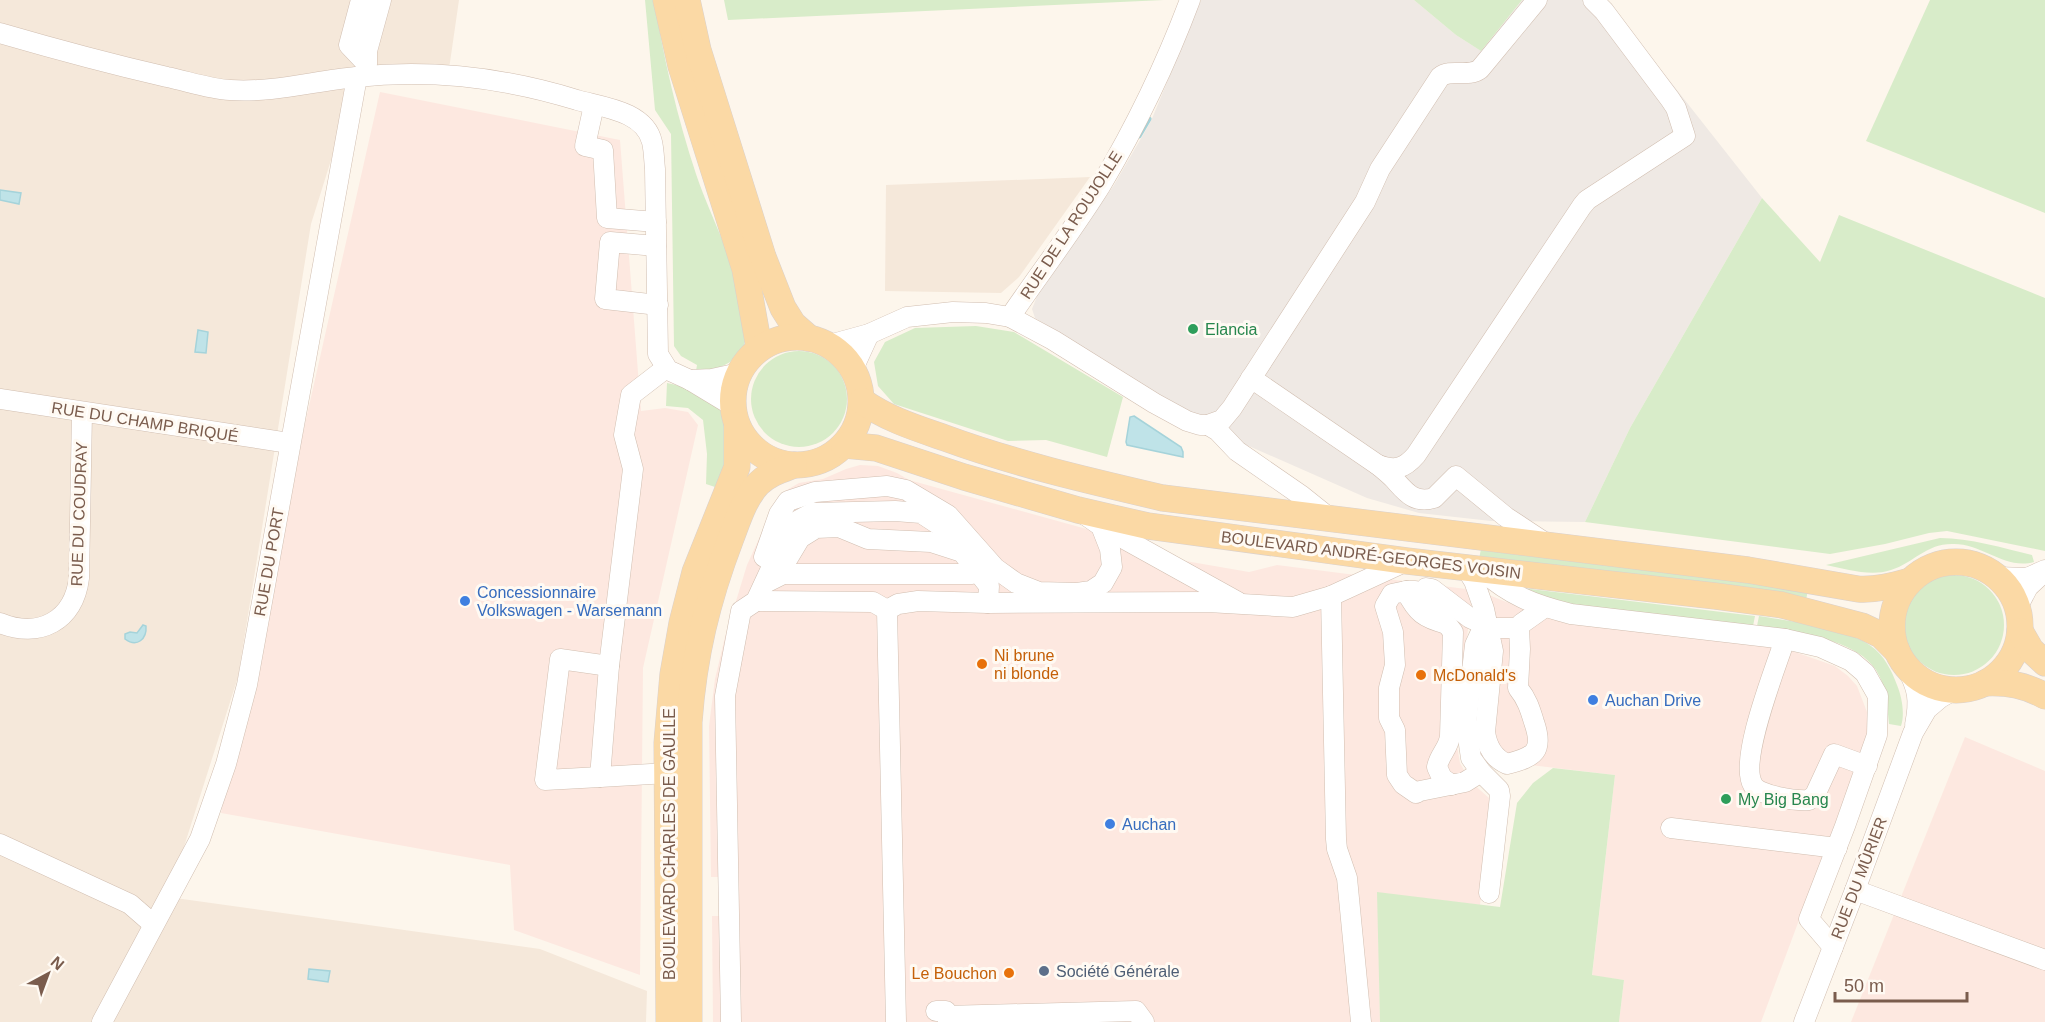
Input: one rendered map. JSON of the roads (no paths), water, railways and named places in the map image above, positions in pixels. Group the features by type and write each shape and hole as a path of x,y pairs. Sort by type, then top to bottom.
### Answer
{"main road":[{"path":"666,0 681,66 745,269 759,347"},
{"path":"687,0 698,50 763,257 783,308 793,324 843,355 860,384 862,401 857,425 844,445 830,457 813,464 795,465 773,460 746,441 735,416 734,389 739,373 759,347 776,340 792,337 819,341"},
{"name":"BOULEVARD ANDRÉ-GEORGES VOISIN","path":"862,401 887,418 964,445 1069,477 1163,498 1748,570 1858,589 1871,590 1910,581"},
{"name":"BOULEVARD CHARLES DE GAULLE","path":"669,1022 669,707 682,623 695,572 736,467 735,416"},
{"name":"BOULEVARD ANDRÉ-GEORGES VOISIN","path":"844,445 876,448 964,477 1078,510 1148,525 1407,561 1782,605 1862,626 1881,635 1901,658"},
{"name":"BOULEVARD CHARLES DE GAULLE","path":"689,1022 689,722 692,682 701,627 715,579 748,499 763,480 776,471 795,465"},
{"path":"2018,619 2017,646 2010,660 2000,673 1985,683 1965,690 1936,687 1919,679 1901,658 1892,633 1893,614 1899,596 1910,581 1925,569 1943,563 1972,564 1997,577 2009,591 2031,650 2045,663"},
{"path":"1985,683 2011,683 2045,696"}],"street":[{"path":"361,0 349,45 367,64 367,51 381,0"},
{"name":"RUE DE LA ROUJOLLE","path":"1010,317 1100,186 1171,50 1190,0"},
{"path":"819,341 869,334 907,317 928,314 986,313 1010,317 1053,340 1170,412 1200,425 1222,420 1365,202 1380,169 1440,78 1448,73 1472,73 1480,69 1537,0"},
{"path":"1378,465 1390,470 1410,463 1587,200 1685,136 1676,108 1670,99 1604,11 1593,0"},
{"path":"0,33 139,70 229,90 277,88 357,77 408,74 478,78 522,85 629,115 643,124 652,140 655,169 658,354 666,368 690,380 735,416"},
{"name":"RUE DU PORT","path":"102,1022 200,839 226,764 247,686 289,443 357,77"},
{"path":"594,105 585,146 603,150 607,218 656,222"},
{"path":"656,246 610,242 605,300 658,305"},
{"path":"853,369 869,334"},
{"path":"600,777 609,666 633,469 624,435 631,394 666,368"},
{"path":"690,380 712,379 739,373"},
{"path":"1251,378 1378,465 1405,492 1419,500 1434,498 1456,476 1506,517 1552,547"},
{"name":"RUE DU CHAMP BRIQUÉ","path":"0,399 289,443"},
{"path":"1232,408 1232,424 1238,441 1252,460"},
{"name":"RUE DU COUDRAY","path":"0,622 25,630 44,626 62,616 73,601 77,590 82,412"},
{"path":"1208,425 1218,431 1237,451 1332,520"},
{"path":"756,601 759,571 779,514 788,501 815,492 887,486 906,490 937,507 955,521 986,570 989,586 988,603"},
{"path":"731,1022 725,696 741,611 756,601 787,534 797,521 812,513 895,510 921,513 944,528 962,552 986,570 1039,592 1077,593 1091,591 1103,583 1112,567 1110,549 1101,526"},
{"path":"1078,510 1101,526 1243,605"},
{"path":"768,575 787,560 800,538 816,528 840,527 868,539 931,542 962,552"},
{"path":"887,610 898,604 918,601 1208,602 1293,607 1331,596 1407,561"},
{"path":"1473,569 1503,588 1545,607 1571,614 1785,639 1820,647 1851,661 1865,673 1878,696 1877,735 1868,766 1809,919 1833,947"},
{"path":"1473,569 1473,581 1484,609 1493,651 1486,741 1494,754 1507,764 1532,754 1538,748 1539,738 1526,699 1518,688 1521,638 1519,628 1521,624 1545,607"},
{"path":"768,575 971,574 986,570"},
{"path":"1997,577 2027,578 2045,571"},
{"path":"2018,619 2028,587 2045,571"},
{"path":"1481,772 1465,782 1416,793 1403,784 1397,775 1395,730 1389,718 1389,688 1395,665 1393,632 1385,606 1392,594 1432,589 1470,618 1487,626 1519,628"},
{"path":"1413,592 1426,597 1453,632 1450,736 1437,767 1442,778 1452,785"},
{"path":"1331,596 1336,839 1347,878 1361,1022"},
{"path":"756,601 873,602 887,610"},
{"path":"887,610 896,1022"},
{"path":"1487,626 1481,632 1475,645 1466,724 1472,758 1481,772 1499,790 1500,796 1490,893"},
{"path":"1785,639 1753,738 1749,774 1753,785 1762,793 1805,801 1815,795 1834,754 1868,766"},
{"name":"RUE DU MÛRIER","path":"1804,1022 1856,890 1913,733 1918,694 1915,683 1901,658"},
{"path":"609,666 560,659 545,780 668,773"},
{"name":"RUE DU MÛRIER","path":"1913,733 1927,709 1954,690"},
{"path":"1845,826 1875,837"},
{"path":"1671,828 1837,848"},
{"path":"0,844 130,904 153,924"},
{"path":"1856,890 2045,960"},
{"path":"936,1011 946,1011 946,1016 1136,1011 1144,1022"}],"water":[{"path":"0,190 21,193 19,204 0,200"},
{"path":"198,330 208,332 206,353 195,352"},
{"path":"1134,416 1181,447 1183,457 1127,445 1130,417"},
{"path":"143,625 146,626 146,631 140,641 133,643 125,639 125,634 137,633"},
{"path":"309,969 330,971 328,982 308,979"}],"waterway":[{"path":"1139,136 1149,119"}],"place":[{"name":"Elancia","path":"1193,329"},
{"name":"Concessionnaire Volkswagen - Warsemann","path":"465,601"},
{"name":"Ni brune ni blonde","path":"982,664"},
{"name":"McDonald's","path":"1421,675"},
{"name":"Auchan Drive","path":"1593,700"},
{"name":"My Big Bang","path":"1726,799"},
{"name":"Auchan","path":"1110,824"},
{"name":"Société Générale","path":"1044,971"},
{"name":"Le Bouchon","path":"1009,973"}]}
